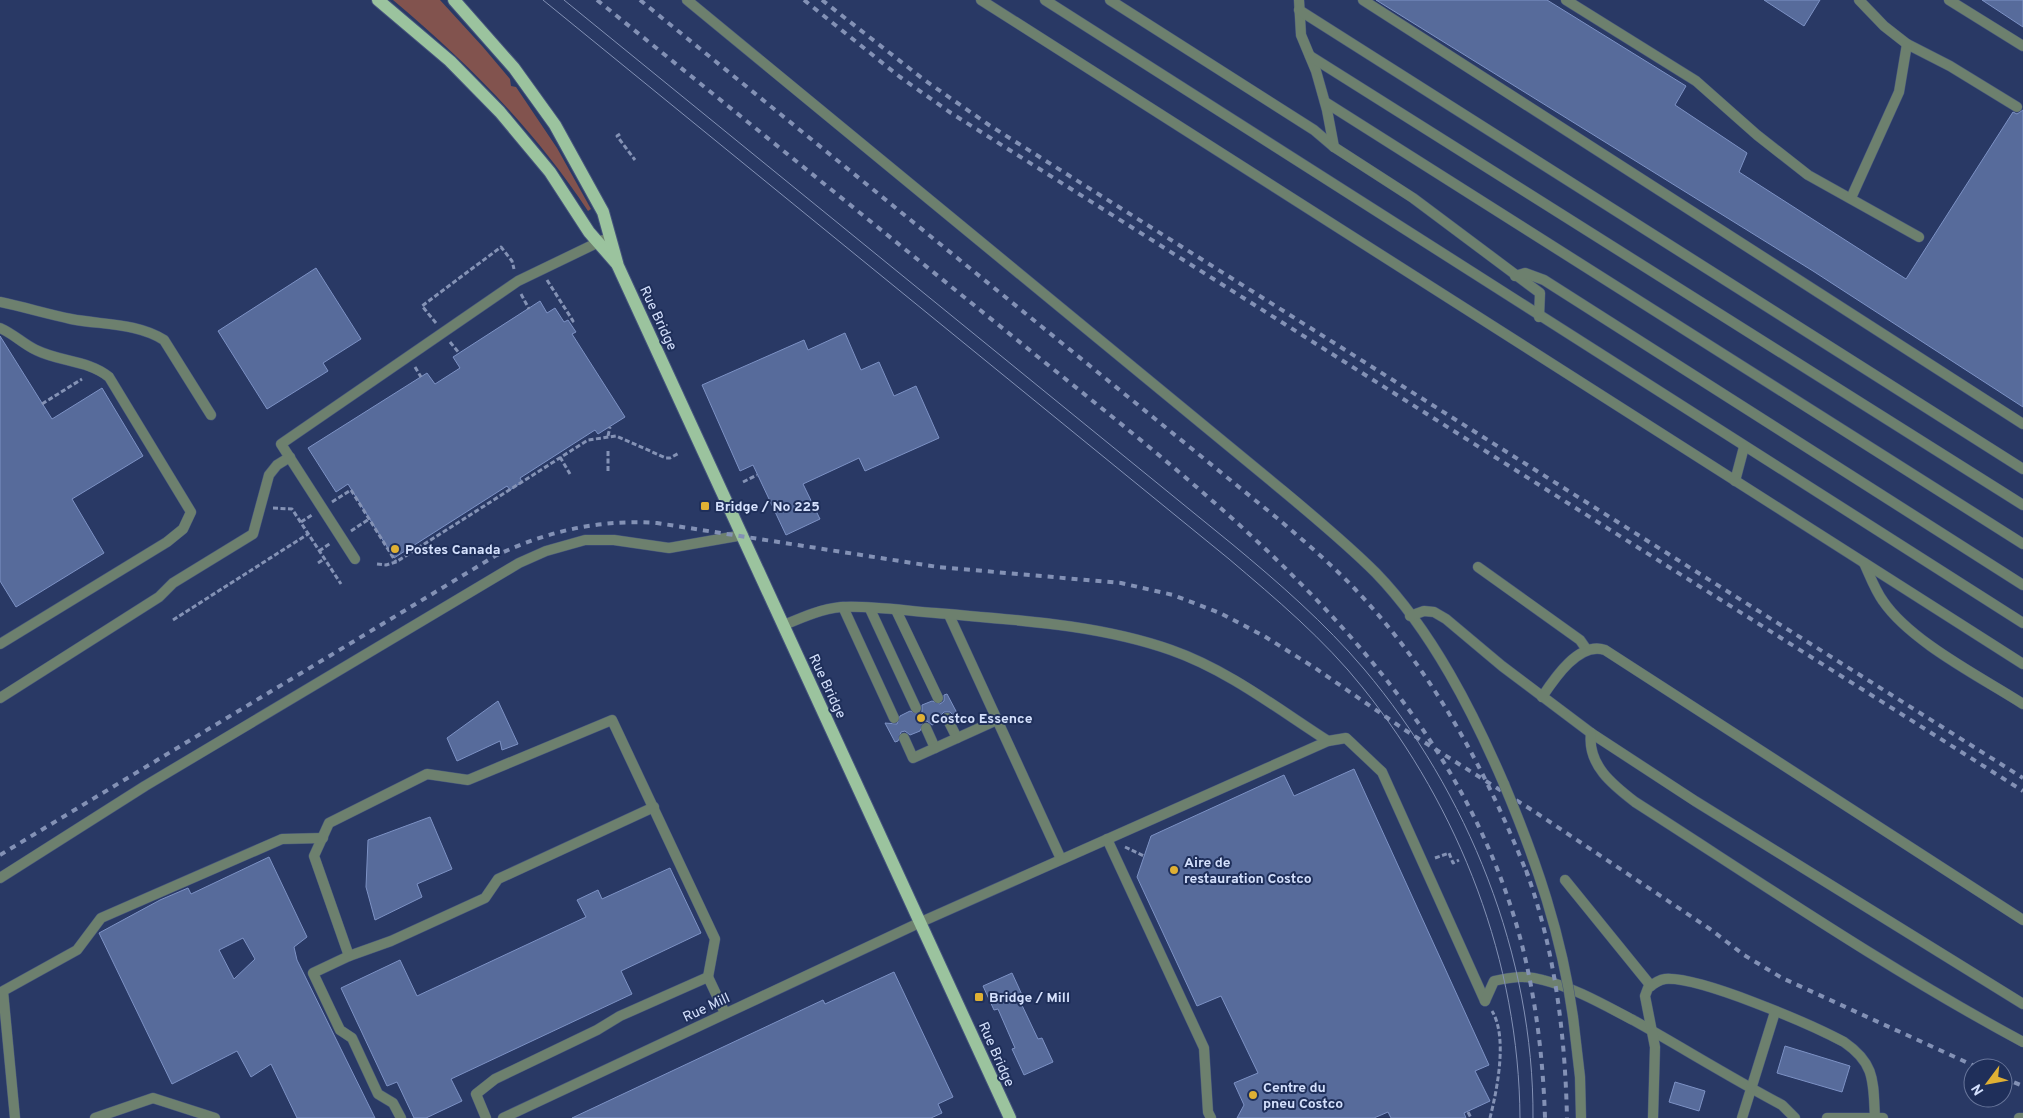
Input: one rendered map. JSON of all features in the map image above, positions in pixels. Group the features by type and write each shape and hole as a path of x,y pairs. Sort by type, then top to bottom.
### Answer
{"main road":[{"name":"Rue Bridge","path":"378,0 450,61 500,112 550,172 598,243 618,266"},
{"name":"Rue Bridge","path":"454,0 514,68 555,125 595,196 611,236 618,266 1010,1118"}],"street":[{"path":"687,0 1316,518 1377,574 1410,616 1460,692 1504,784 1532,853 1550,908 1564,965 1573,1017 1580,1077 1581,1118"},
{"path":"981,0 2023,664"},
{"path":"1045,0 1539,317 2023,624"},
{"path":"1110,0 1314,130 1334,147 1413,198 1540,293 1539,317"},
{"path":"1362,0 2023,424"},
{"path":"1566,0 1696,81 1757,135 1808,175 1919,237"},
{"path":"1859,0 1906,44 1950,66 2016,107"},
{"path":"1949,0 2023,46"},
{"path":"1299,5 1301,35 1325,102 1334,147"},
{"path":"1299,5 2023,470"},
{"path":"1851,198 1899,92 1906,44"},
{"path":"1310,56 2023,505"},
{"path":"1325,102 2023,544"},
{"path":"355,559 281,444 518,281 611,236"},
{"path":"1515,276 1525,273 1544,280 2023,586"},
{"path":"0,302 72,319 137,328 153,333 164,340 211,415"},
{"path":"0,328 13,334 36,350 93,367 109,377 191,512 184,529 167,542 0,644"},
{"path":"1736,481 1744,447"},
{"path":"0,698 159,597 174,583 253,534 271,472 290,457"},
{"path":"0,878 145,786 519,563 546,551 585,540 603,539 669,548 743,535"},
{"path":"1864,562 1876,590 1897,618 1944,654 2023,704"},
{"path":"1478,567 1580,640 1587,650"},
{"path":"843,607 894,718"},
{"path":"784,626 810,614 843,607 870,608 949,614 1113,634 1171,650 1235,682 1328,742 1346,738 1382,772 1485,1001 1494,981 1514,976 1542,980 1599,1002 1782,1105 1796,1118"},
{"path":"870,608 916,708"},
{"path":"896,610 938,698"},
{"path":"1410,616 1424,611 1434,612 1446,619 1591,734 1695,801 2023,1004"},
{"path":"949,614 1062,859"},
{"path":"1542,697 1571,662 1587,650 1605,650 2023,920"},
{"path":"947,718 957,738"},
{"path":"349,956 314,856 329,824 427,774 468,780 612,720 715,939 708,977 725,1013"},
{"path":"904,738 913,758 997,720"},
{"path":"926,728 935,748"},
{"path":"1591,734 1592,750 1603,774 1614,786 1635,802 1816,918 1972,1014 2023,1042"},
{"name":"Rue Mill","path":"503,1118 921,922 1328,742"},
{"path":"401,1118 394,1103 378,1094 352,1038 340,1030 313,973 349,956 391,941 485,898 498,879 654,807"},
{"path":"14,1118 3,991 77,950 101,918 282,839 323,838"},
{"path":"1107,839 1204,1048 1208,1112 1211,1118"},
{"path":"1565,880 1651,986"},
{"path":"486,1118 476,1094 495,1079 597,1030 620,1016 708,977"},
{"path":"1653,1118 1655,1048 1645,996 1651,986 1664,979 1697,984 1735,996 1832,1036 1860,1055 1870,1069 1873,1078 1875,1118"},
{"path":"1742,1118 1775,1012"},
{"path":"95,1118 153,1098 215,1118"},
{"path":"1827,1118 1883,1118"},
{"path":"2018,1118 2023,1118"}],"path":[{"path":"620,134 617,136 635,160"},
{"path":"458,353 422,306 501,247 512,261 521,296 529,309"},
{"path":"545,278 573,321 570,323"},
{"path":"42,404 82,379"},
{"path":"608,436 610,427"},
{"path":"377,564 386,565 396,562 588,440 608,436 625,439 668,459 680,453"},
{"path":"608,450 608,472"},
{"path":"560,457 570,474"},
{"path":"743,482 758,475"},
{"path":"351,490 396,562"},
{"path":"257,519 276,507 292,509 341,584"},
{"path":"172,620 308,534"},
{"path":"318,563 324,559"},
{"path":"1133,850 1144,856"},
{"path":"1445,854 1449,853 1453,863 1460,860"},
{"path":"1490,1118 1499,1065 1496,1017"},
{"path":"1468,1112 1471,1118"}],"shaded area":[{"path":"393,0 440,0 510,79 511,86 516,87 557,148 591,209 588,211 545,152 498,98 448,48"}],"building":[{"path":"1376,0 1547,0 1686,86 1675,105 1747,153 1739,172 1906,279 2013,112 2017,114 2023,110 2023,407 1813,271"},
{"path":"1764,0 1820,0 1804,26"},
{"path":"1982,0 2023,0 2023,27"},
{"path":"316,268 361,339 323,363 328,371 267,409 218,331"},
{"path":"540,301 547,313 555,308 564,322 568,320 576,332 572,334 625,417 598,434 595,430 520,478 522,482 510,490 507,486 394,558 348,484 336,492 308,448 427,373 435,384 460,368 453,357"},
{"path":"845,333 861,370 879,362 894,396 916,386 939,438 865,471 859,458 803,484 820,519 786,535 753,465 740,471 702,385 804,340 808,350"},
{"path":"0,336 52,419 102,388 143,456 72,499 104,553 16,607 0,581"},
{"name":"Costco Essence","path":"947,694 957,713 953,715 950,712 944,712 941,715 941,721 932,725 927,721 923,722 920,731 910,735 905,731 901,732 898,741 895,742 885,723 897,724 900,716 910,711 918,714 922,712 922,705 932,701 940,704 944,701 944,695"},
{"path":"498,701 518,744 502,750 500,741 457,761 447,738"},
{"path":"1354,769 1489,1065 1475,1071 1490,1101 1464,1113 1466,1118 1391,1118 1388,1112 1374,1118 1237,1118 1244,1105 1234,1083 1258,1073 1221,996 1197,1006 1137,877 1151,836 1284,775 1294,796"},
{"path":"430,817 452,869 417,884 422,897 375,920 366,887 368,840"},
{"path":"269,857 307,937 294,947 297,960 375,1118 297,1118 271,1064 251,1077 237,1051 172,1084 99,933 160,900 188,888 191,894","holes":["243,938 255,959 234,979 219,950"]},
{"path":"670,868 701,933 621,971 632,994 451,1079 462,1101 426,1118 414,1118 397,1082 387,1086 341,988 400,960 417,996 586,917 577,900 598,890 602,899"},
{"path":"894,972 953,1097 938,1104 942,1113 931,1118 572,1118 823,1000 825,1004"},
{"path":"1012,973 1023,997 1019,999 1038,1039 1042,1038 1053,1062 1024,1075 1012,1049 1015,1048 998,1009 994,1010 983,986"},
{"path":"1785,1046 1850,1066 1842,1092 1777,1073"},
{"path":"1675,1082 1705,1091 1699,1111 1669,1102"}],"tram line":[{"path":"543,0 1229,559 1299,620 1348,670 1398,735 1428,784 1455,836 1478,890 1495,945 1509,1002 1517,1060 1520,1118"},
{"path":"564,0 1250,559 1317,620 1364,669 1401,717 1434,768 1463,822 1488,879 1507,937 1522,997 1530,1057 1533,1118"}],"railway":[{"path":"597,0 1161,457 1238,523 1310,593 1376,667 1435,748 1483,835 1518,930 1524,953 1540,1047 1545,1118"},
{"path":"640,0 1277,518 1346,580 1383,621 1433,688 1476,761 1495,799 1528,876"},
{"path":"804,0 900,77 951,113 2023,791"},
{"path":"822,0 923,79 989,125 2023,778"},
{"path":"0,855 495,556 534,540 574,529 615,523 657,523 938,567 1121,583 1173,595 1220,613 1264,636 1315,668 1405,730 1535,812 1710,929 1744,955 1782,978 1963,1061"},
{"path":"1526,870 1544,931 1557,992 1564,1055 1567,1118"},
{"path":"2013,1082 2023,1086"}],"place":[{"name":"Bridge / No 225","path":"705,506"},
{"name":"Postes Canada","path":"395,549"},
{"name":"Costco Essence","path":"921,718"},
{"name":"Aire de restauration Costco","path":"1174,870"},
{"name":"Bridge / Mill","path":"979,997"},
{"name":"Centre du pneu Costco","path":"1253,1095"}]}
